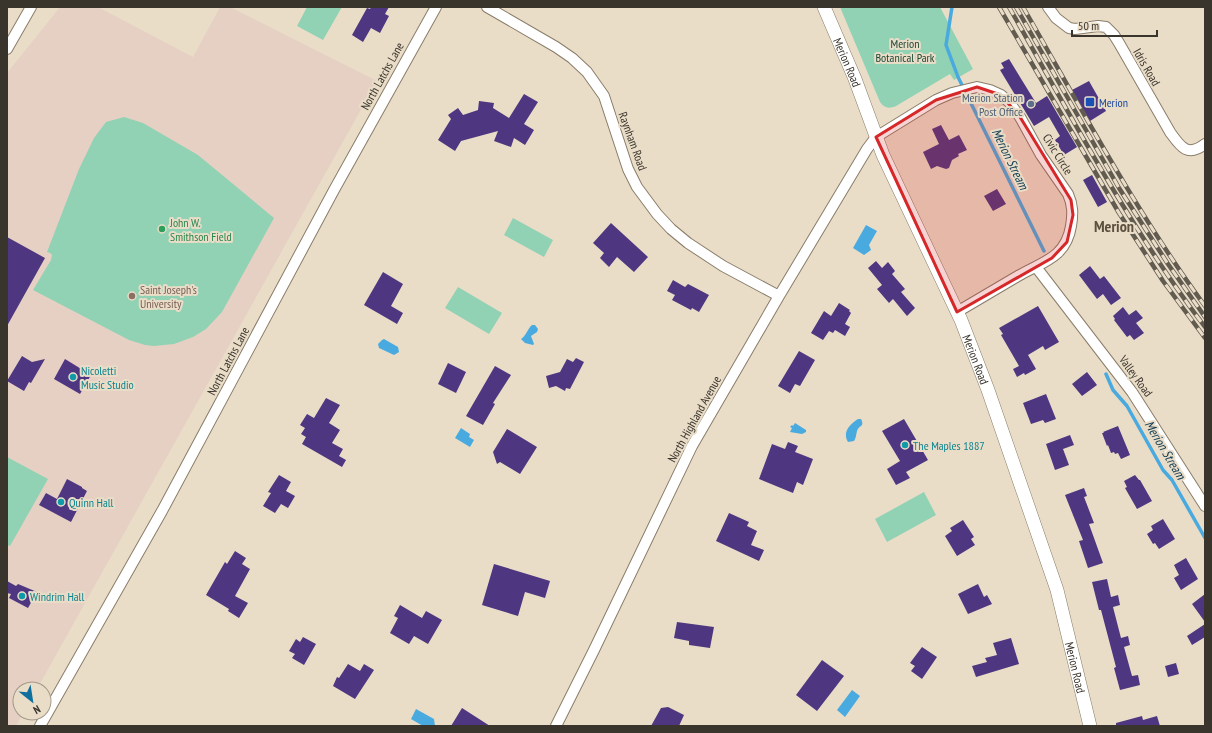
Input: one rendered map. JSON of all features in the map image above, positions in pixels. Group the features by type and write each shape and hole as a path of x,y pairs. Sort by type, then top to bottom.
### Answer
{"street":[{"path":"7,49 31,7"},
{"name":"North Latchs Lane","path":"40,726 158,517 326,208 334,190 436,7"},
{"name":"Raynham Road","path":"487,7 556,47 572,58 587,72 604,96 628,169 637,187 657,214 671,229 688,243 723,266 779,296"},
{"name":"Merion Road","path":"824,7 855,79 883,155 957,312 988,390 1055,582 1090,726"},
{"name":"Idris Road","path":"1048,7 1056,18 1069,28 1106,27 1114,35 1170,132 1183,149 1193,150 1205,144"},
{"name":"Civic Circle","path":"876,137 936,100 952,93 977,87 990,90 1001,95 1009,102 1068,194 1073,215 1070,236 1067,242 1052,258 1021,274 957,312"},
{"name":"North Highland Avenue","path":"556,726 692,446 779,296 867,149 876,137"},
{"name":"Valley Road","path":"1036,267 1132,392 1205,506"}],"highlighted area":[{"path":"977,87 1001,95 1020,117 1071,200 1073,215 1067,242 1052,258 957,312 876,137 936,100"}],"shaded area":[{"name":"Saint Joseph's University","path":"60,7 98,7 193,57 220,7 230,7 377,81 41,681 12,681 12,721 19,721 16,726 7,726 7,73"}],"green space":[{"path":"307,7 342,7 323,40 297,26"},
{"name":"Merion Botanical Park","path":"840,7 940,7 973,69 954,80 950,74 896,106 889,108 885,107 880,102"},
{"name":"John W. Smithson Field","path":"124,117 143,123 198,155 274,218 222,312 206,329 193,337 174,344 154,346 129,340 33,290 51,260 52,255 47,252 79,169 94,138 106,122"},
{"path":"513,218 553,240 544,257 504,235"},
{"path":"458,287 502,313 489,334 445,308"},
{"path":"7,457 48,479 10,546 7,545"},
{"path":"924,492 936,515 887,542 875,519"}],"water":[{"path":"866,225 877,231 869,245 871,250 864,255 853,248"},
{"path":"532,325 535,325 538,329 537,332 531,336 533,345 525,343 521,339"},
{"path":"384,339 398,347 399,352 394,355 379,348 378,344"},
{"path":"858,419 861,419 862,425 857,431 854,441 848,442 846,432 852,423"},
{"path":"795,423 806,430 806,432 802,434 790,432 792,428 790,427"},
{"path":"461,428 470,434 469,437 474,440 470,447 455,438"},
{"path":"852,690 860,696 845,717 837,710"},
{"path":"416,709 434,719 435,726 423,726 411,719"}],"building":[{"path":"371,7 389,7 385,14 389,16 380,33 371,28 363,42 352,35 367,8 370,9"},
{"path":"1009,59 1036,103 1047,96 1077,147 1064,155 1055,140 1060,136 1049,117 1034,126 1000,70 1004,68 1001,63"},
{"path":"1089,81 1106,111 1090,121 1072,90"},
{"path":"524,94 538,102 524,124 534,130 525,145 514,138 511,147 494,141 498,131 461,141 455,151 438,140 451,119 448,115 458,108 463,115 478,110 479,101 494,103 493,108 509,118"},
{"path":"941,125 949,140 959,135 967,150 958,154 959,156 952,160 949,168 946,169 937,166 931,169 923,152 939,144 932,129"},
{"path":"1092,175 1107,202 1098,207 1083,180"},
{"path":"997,189 1006,204 993,211 984,196"},
{"path":"611,223 648,257 634,272 617,257 609,267 600,258 604,253 593,243"},
{"path":"7,237 45,258 7,326"},
{"path":"876,261 882,268 888,262 895,271 892,274 905,289 901,292 915,308 907,316 893,299 889,303 877,289 882,285 868,268"},
{"path":"1090,266 1100,279 1104,276 1121,298 1111,305 1103,294 1097,299 1079,275"},
{"path":"383,272 403,284 391,306 403,313 397,324 364,305"},
{"path":"673,280 685,287 688,284 709,295 699,312 692,308 691,310 672,300 675,295 667,291"},
{"path":"839,303 850,310 849,311 851,313 845,324 850,327 845,336 835,330 833,333 829,331 823,340 811,333 824,311 831,316"},
{"path":"1038,306 1059,342 1045,350 1043,346 1028,355 1036,369 1025,375 1024,373 1017,377 1013,369 1019,366 1001,335 1003,334 999,328"},
{"path":"1123,307 1129,315 1136,310 1143,318 1136,323 1144,333 1134,340 1130,335 1127,337 1114,320 1115,319 1113,316"},
{"path":"799,351 815,360 800,386 795,384 790,393 778,386"},
{"path":"22,356 32,362 45,359 31,383 29,382 24,391 7,381"},
{"path":"576,358 584,362 570,389 566,388 565,391 556,386 549,388 546,376 560,372 567,359 573,362"},
{"path":"65,359 91,375 80,394 54,379"},
{"path":"448,363 466,372 456,393 438,384"},
{"path":"495,366 511,375 493,403 495,404 483,425 466,416"},
{"path":"1087,372 1097,385 1082,396 1072,384"},
{"path":"1046,394 1056,419 1045,423 1043,420 1031,424 1023,403"},
{"path":"326,398 340,405 329,423 340,430 332,443 343,449 339,456 346,460 342,467 302,444 306,437 301,434 305,428 300,425 307,414 314,418"},
{"name":"The Maples 1887","path":"904,419 928,460 906,472 910,478 896,485 887,469 900,461 882,431"},
{"path":"1118,426 1130,455 1121,459 1118,453 1111,453 1102,433"},
{"path":"507,429 537,447 520,474 500,462 497,464 493,452"},
{"path":"1070,435 1074,445 1063,449 1069,465 1055,470 1046,444"},
{"path":"788,442 798,446 795,452 813,459 803,485 797,482 793,493 759,479 772,444 785,449"},
{"path":"279,475 291,482 286,491 295,496 288,508 281,504 275,513 263,506 271,493 268,492"},
{"path":"1135,475 1140,480 1152,501 1137,509 1125,488 1127,487 1124,481"},
{"name":"Quinn Hall","path":"67,479 87,491 71,522 39,505 46,493 57,499"},
{"path":"1084,488 1087,496 1084,497 1094,523 1089,524 1103,563 1088,568 1079,541 1083,540 1065,495"},
{"path":"729,513 749,522 747,526 757,531 751,545 764,550 759,561 716,541"},
{"path":"1163,519 1175,539 1159,549 1155,543 1153,544 1147,534 1153,530 1151,526"},
{"path":"963,520 974,537 971,539 975,545 957,556 945,536 952,531 950,528"},
{"path":"235,551 246,558 242,564 250,569 235,596 248,603 239,618 228,611 229,609 206,595 225,562 227,564"},
{"path":"1186,558 1198,579 1181,590 1174,578 1179,575 1174,565"},
{"path":"494,564 550,581 545,598 525,592 518,616 482,605"},
{"path":"1107,579 1111,597 1118,595 1120,605 1113,607 1121,638 1128,636 1130,645 1124,647 1132,676 1138,675 1140,685 1120,690 1114,668 1116,667 1092,582"},
{"name":"Windrim Hall","path":"7,581 16,586 18,584 37,592 28,608 9,598 11,594 7,593"},
{"path":"978,584 984,597 987,595 992,604 968,614 958,594"},
{"path":"1205,594 1205,622 1192,604"},
{"path":"400,605 422,618 426,611 442,620 428,644 414,636 409,644 390,633 398,618 394,616"},
{"path":"677,622 714,627 710,648 689,645 689,641 674,638"},
{"path":"1205,624 1205,637 1192,645 1187,636"},
{"path":"303,637 316,644 304,665 292,658 295,654 289,651 296,639 300,642"},
{"path":"1011,638 1019,664 976,677 972,666 987,662 985,658 997,655 993,643"},
{"path":"922,647 937,657 922,679 911,671 915,666 910,663"},
{"path":"822,660 844,676 817,711 796,695"},
{"path":"1176,663 1179,674 1168,677 1165,666"},
{"path":"348,664 360,671 364,664 374,670 355,699 333,686 337,677 339,678"},
{"path":"668,707 684,715 679,726 651,726 661,708"},
{"path":"462,708 490,726 451,726"},
{"path":"1142,716 1143,720 1157,716 1160,726 1116,726 1116,723"}],"waterway":[{"name":"Merion Stream","path":"952,7 946,45 958,77 1044,251"},
{"name":"Merion Stream","path":"1106,374 1113,390 1127,406 1163,470 1172,480 1205,538"}],"railway":[{"path":"999,7 1119,213 1163,281 1205,338"},
{"path":"1009,7 1078,130 1126,211 1177,289 1205,327"},
{"path":"1016,7 1119,188 1168,264 1205,317"},
{"path":"1023,7 1132,197 1205,306"}],"place":[{"name":"Merion","path":"1090,102"},
{"name":"Merion Station Post Office","path":"1031,104"},
{"name":"John W. Smithson Field","path":"162,229"},
{"name":"Saint Joseph's University","path":"132,296"},
{"name":"Nicoletti Music Studio","path":"73,377"},
{"name":"The Maples 1887","path":"905,445"},
{"name":"Quinn Hall","path":"61,502"},
{"name":"Windrim Hall","path":"22,596"}],"district":[{"name":"Merion","path":"1114,226"}]}
